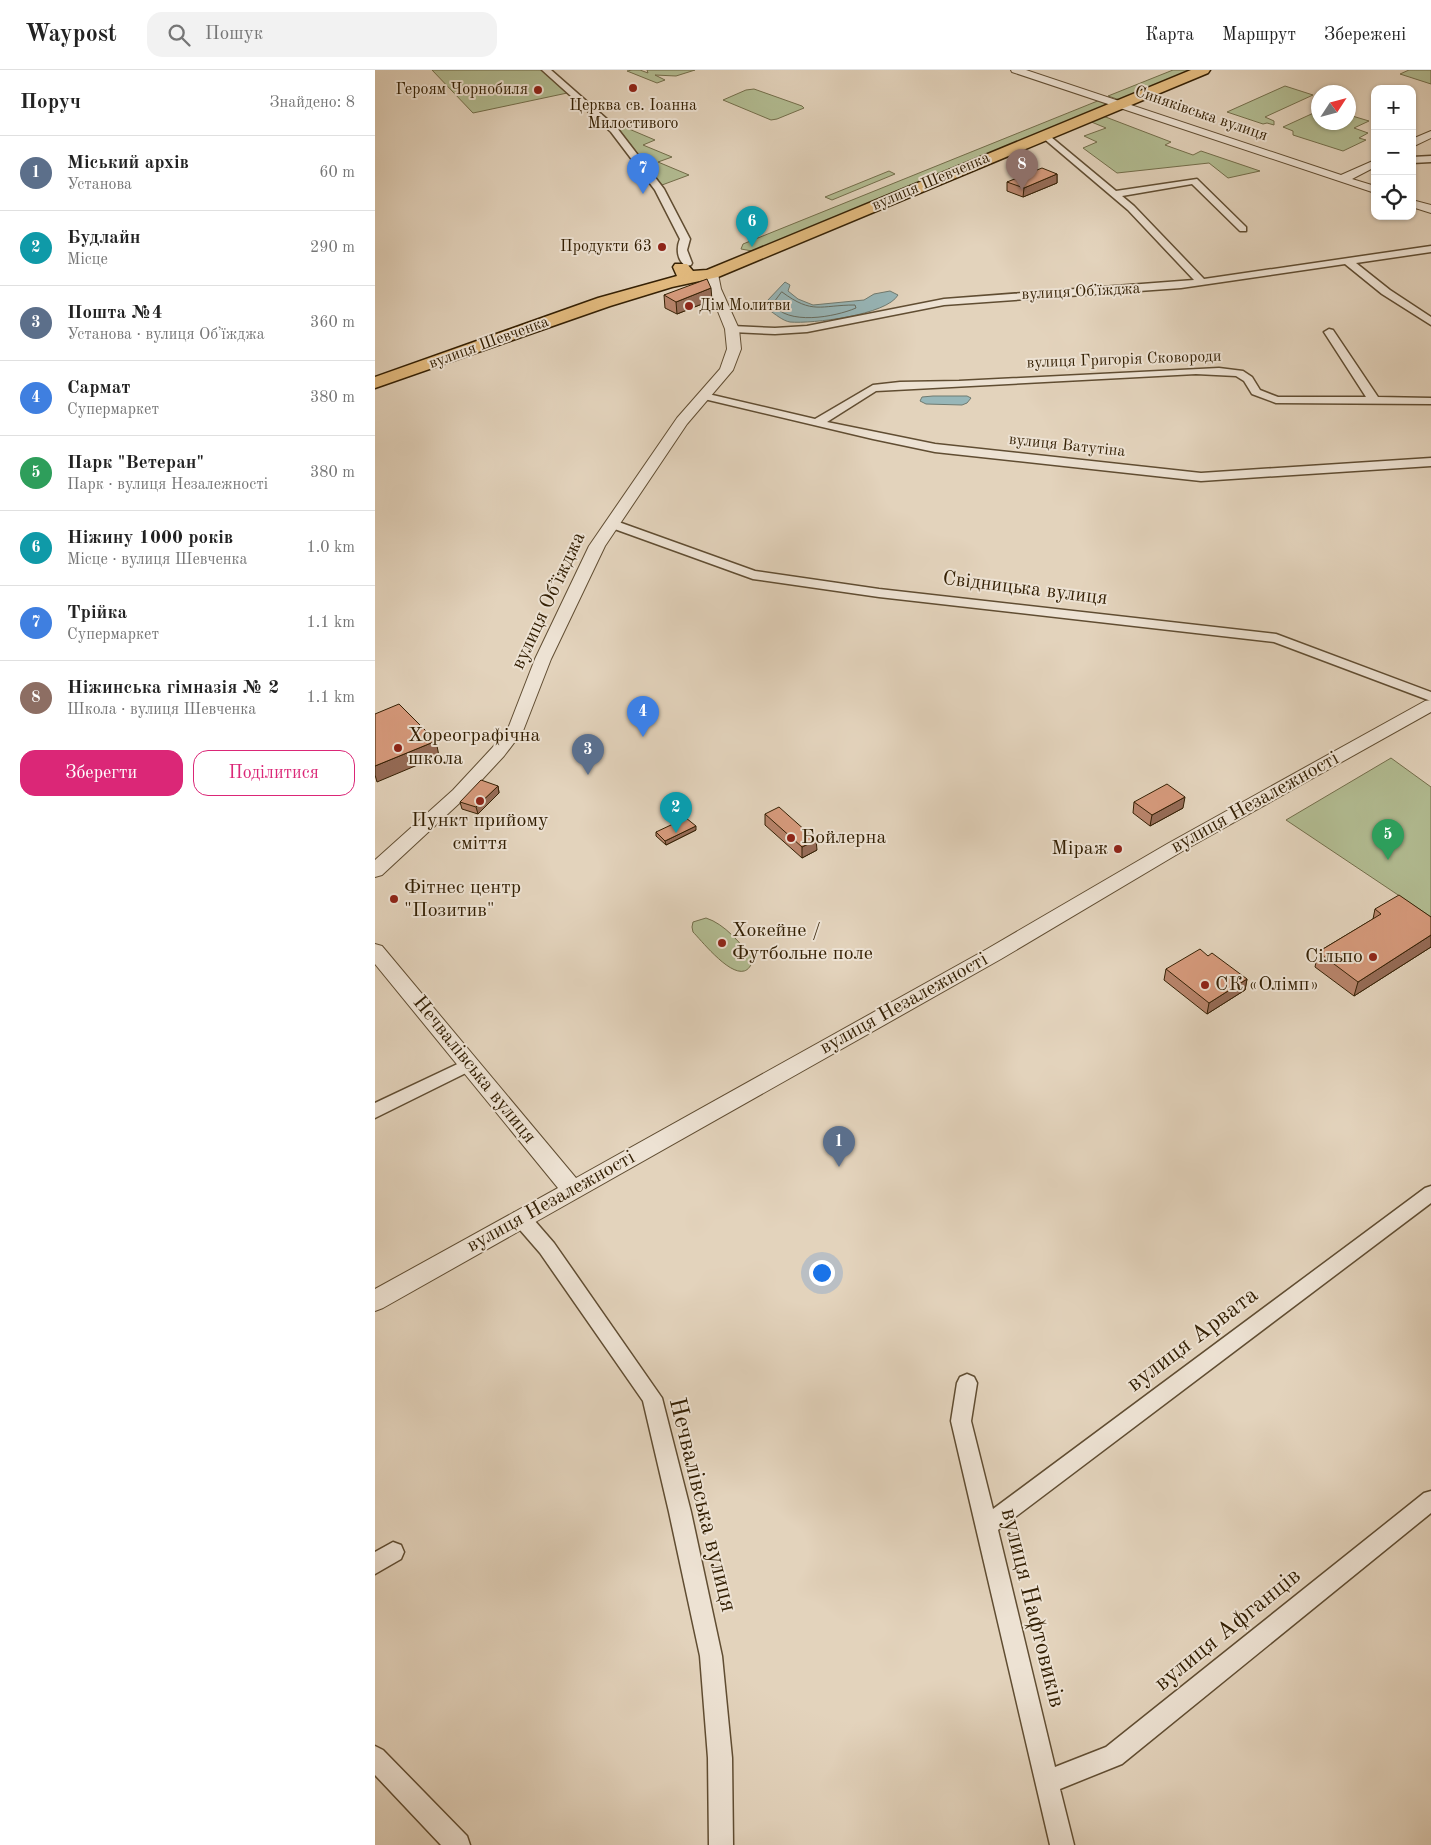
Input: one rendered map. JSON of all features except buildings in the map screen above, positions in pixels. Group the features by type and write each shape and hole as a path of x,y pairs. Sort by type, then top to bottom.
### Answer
{"main road":[{"path":"1077,106 1165,70"},
{"name":"вулиця Шевченка","path":"375,383 604,302 669,282 699,268 1045,135 1203,70"}],"street":[{"path":"546,70 620,137 659,189 685,239 681,248 699,268"},
{"name":"Синяківська вулиця","path":"1016,70 1371,189"},
{"path":"1416,142 1431,134"},
{"path":"1045,135 1131,208 1201,282"},
{"path":"1416,160 1431,159"},
{"path":"1342,179 1371,165"},
{"path":"1114,194 1194,181 1243,229"},
{"path":"1416,203 1431,209"},
{"name":"вулиця Обʼїжджа","path":"732,329 775,331 807,329 951,301 1201,282 1431,249"},
{"path":"1347,261 1386,292 1431,322"},
{"name":"вулиця Обʼїжджа","path":"375,871 447,805 498,752 517,727 543,659 597,546 682,422 726,370 734,349 732,329 699,268"},
{"path":"1329,332 1374,400"},
{"name":"вулиця Григорія Сковороди","path":"818,422 873,388 900,385 978,383 1219,370 1239,373 1248,379 1256,392 1276,400 1431,401"},
{"name":"вулиця Ватутіна","path":"704,396 873,436 935,448 1201,477 1431,462"},
{"name":"Свідницька вулиця","path":"613,524 753,575 879,593 1276,638 1431,697"},
{"name":"вулиця Незалежності","path":"375,1301 994,954 1174,848 1431,704"},
{"name":"Нечвалівська вулиця","path":"375,952 572,1189"},
{"path":"375,1111 468,1065"},
{"name":"вулиця Арвата","path":"985,1527 1431,1193"},
{"name":"Нечвалівська вулиця","path":"521,1218 547,1248 652,1398 680,1512 711,1656 720,1758 721,1845"},
{"name":"вулиця Нафтовиків","path":"967,1382 961,1422 1062,1845"},
{"name":"вулиця Афганців","path":"1047,1782 1114,1756 1431,1500"},
{"path":"375,1564 393,1552"},
{"path":"375,1758 458,1845"}],"green space":[{"path":"432,70 546,70 572,92 473,113"},
{"path":"647,70 695,70 676,76 655,75 665,80 657,83 627,71 648,73"},
{"path":"1173,70 1199,70 1123,101 1108,96"},
{"path":"1409,70 1431,70 1431,84 1400,74"},
{"path":"1285,86 1311,94 1265,117 1274,121 1274,125 1263,124 1227,112"},
{"path":"754,89 804,108 771,120 723,100 746,90"},
{"path":"1100,100 1114,105 752,251 741,249 743,244"},
{"path":"1311,114 1311,130 1356,129 1368,133 1359,138 1366,140 1343,151 1293,135 1293,131 1283,127"},
{"path":"1103,116 1171,142 1165,145 1193,155 1201,151 1260,171 1228,178 1209,163 1117,173 1083,148 1097,142 1084,136 1106,128 1089,121"},
{"path":"1356,117 1369,121 1356,127"},
{"path":"636,121 647,124 642,127 638,125 629,129 655,140 643,145 672,157 658,162 689,175 662,185 618,128"},
{"path":"889,171 895,174 832,200 825,197"},
{"path":"1391,758 1431,787 1431,917 1286,820"},
{"name":"Хокейне / Футбольне поле","path":"706,918 720,925 732,935 753,959 748,969 741,971 723,963 693,932 693,922"}],"water":[{"path":"785,282 790,285 788,291 798,299 813,305 864,300 874,294 890,291 898,295 891,302 880,308 865,313 831,320 790,322 769,310 767,301"},
{"path":"967,396 971,398 962,405 926,404 920,401 922,397"}],"place":[{"name":"Церква св. Іоанна Милостивого","path":"633,88"},
{"name":"Героям Чорнобиля","path":"538,90"},
{"name":"Ніжинська гімназія № 2","path":"1022,190"},
{"name":"Трійка","path":"643,194"},
{"name":"Продукти 63","path":"662,247"},
{"name":"Ніжину 1000 років","path":"752,247"},
{"name":"Дім Молитви","path":"689,306"},
{"name":"Сармат","path":"643,737"},
{"name":"Хореографічна школа","path":"398,748"},
{"name":"Пошта №4","path":"588,775"},
{"name":"Пункт прийому сміття","path":"480,801"},
{"name":"Будлайн","path":"676,833"},
{"name":"Бойлерна","path":"791,838"},
{"name":"Міраж","path":"1118,849"},
{"name":"Парк \"Ветеран\"","path":"1388,860"},
{"name":"Фітнес центр \"Позитив\"","path":"394,899"},
{"name":"Хокейне / Футбольне поле","path":"722,943"},
{"name":"Сільпо","path":"1373,957"},
{"name":"СК «Олімп»","path":"1205,985"},
{"name":"Міський архів","path":"839,1167"}]}
